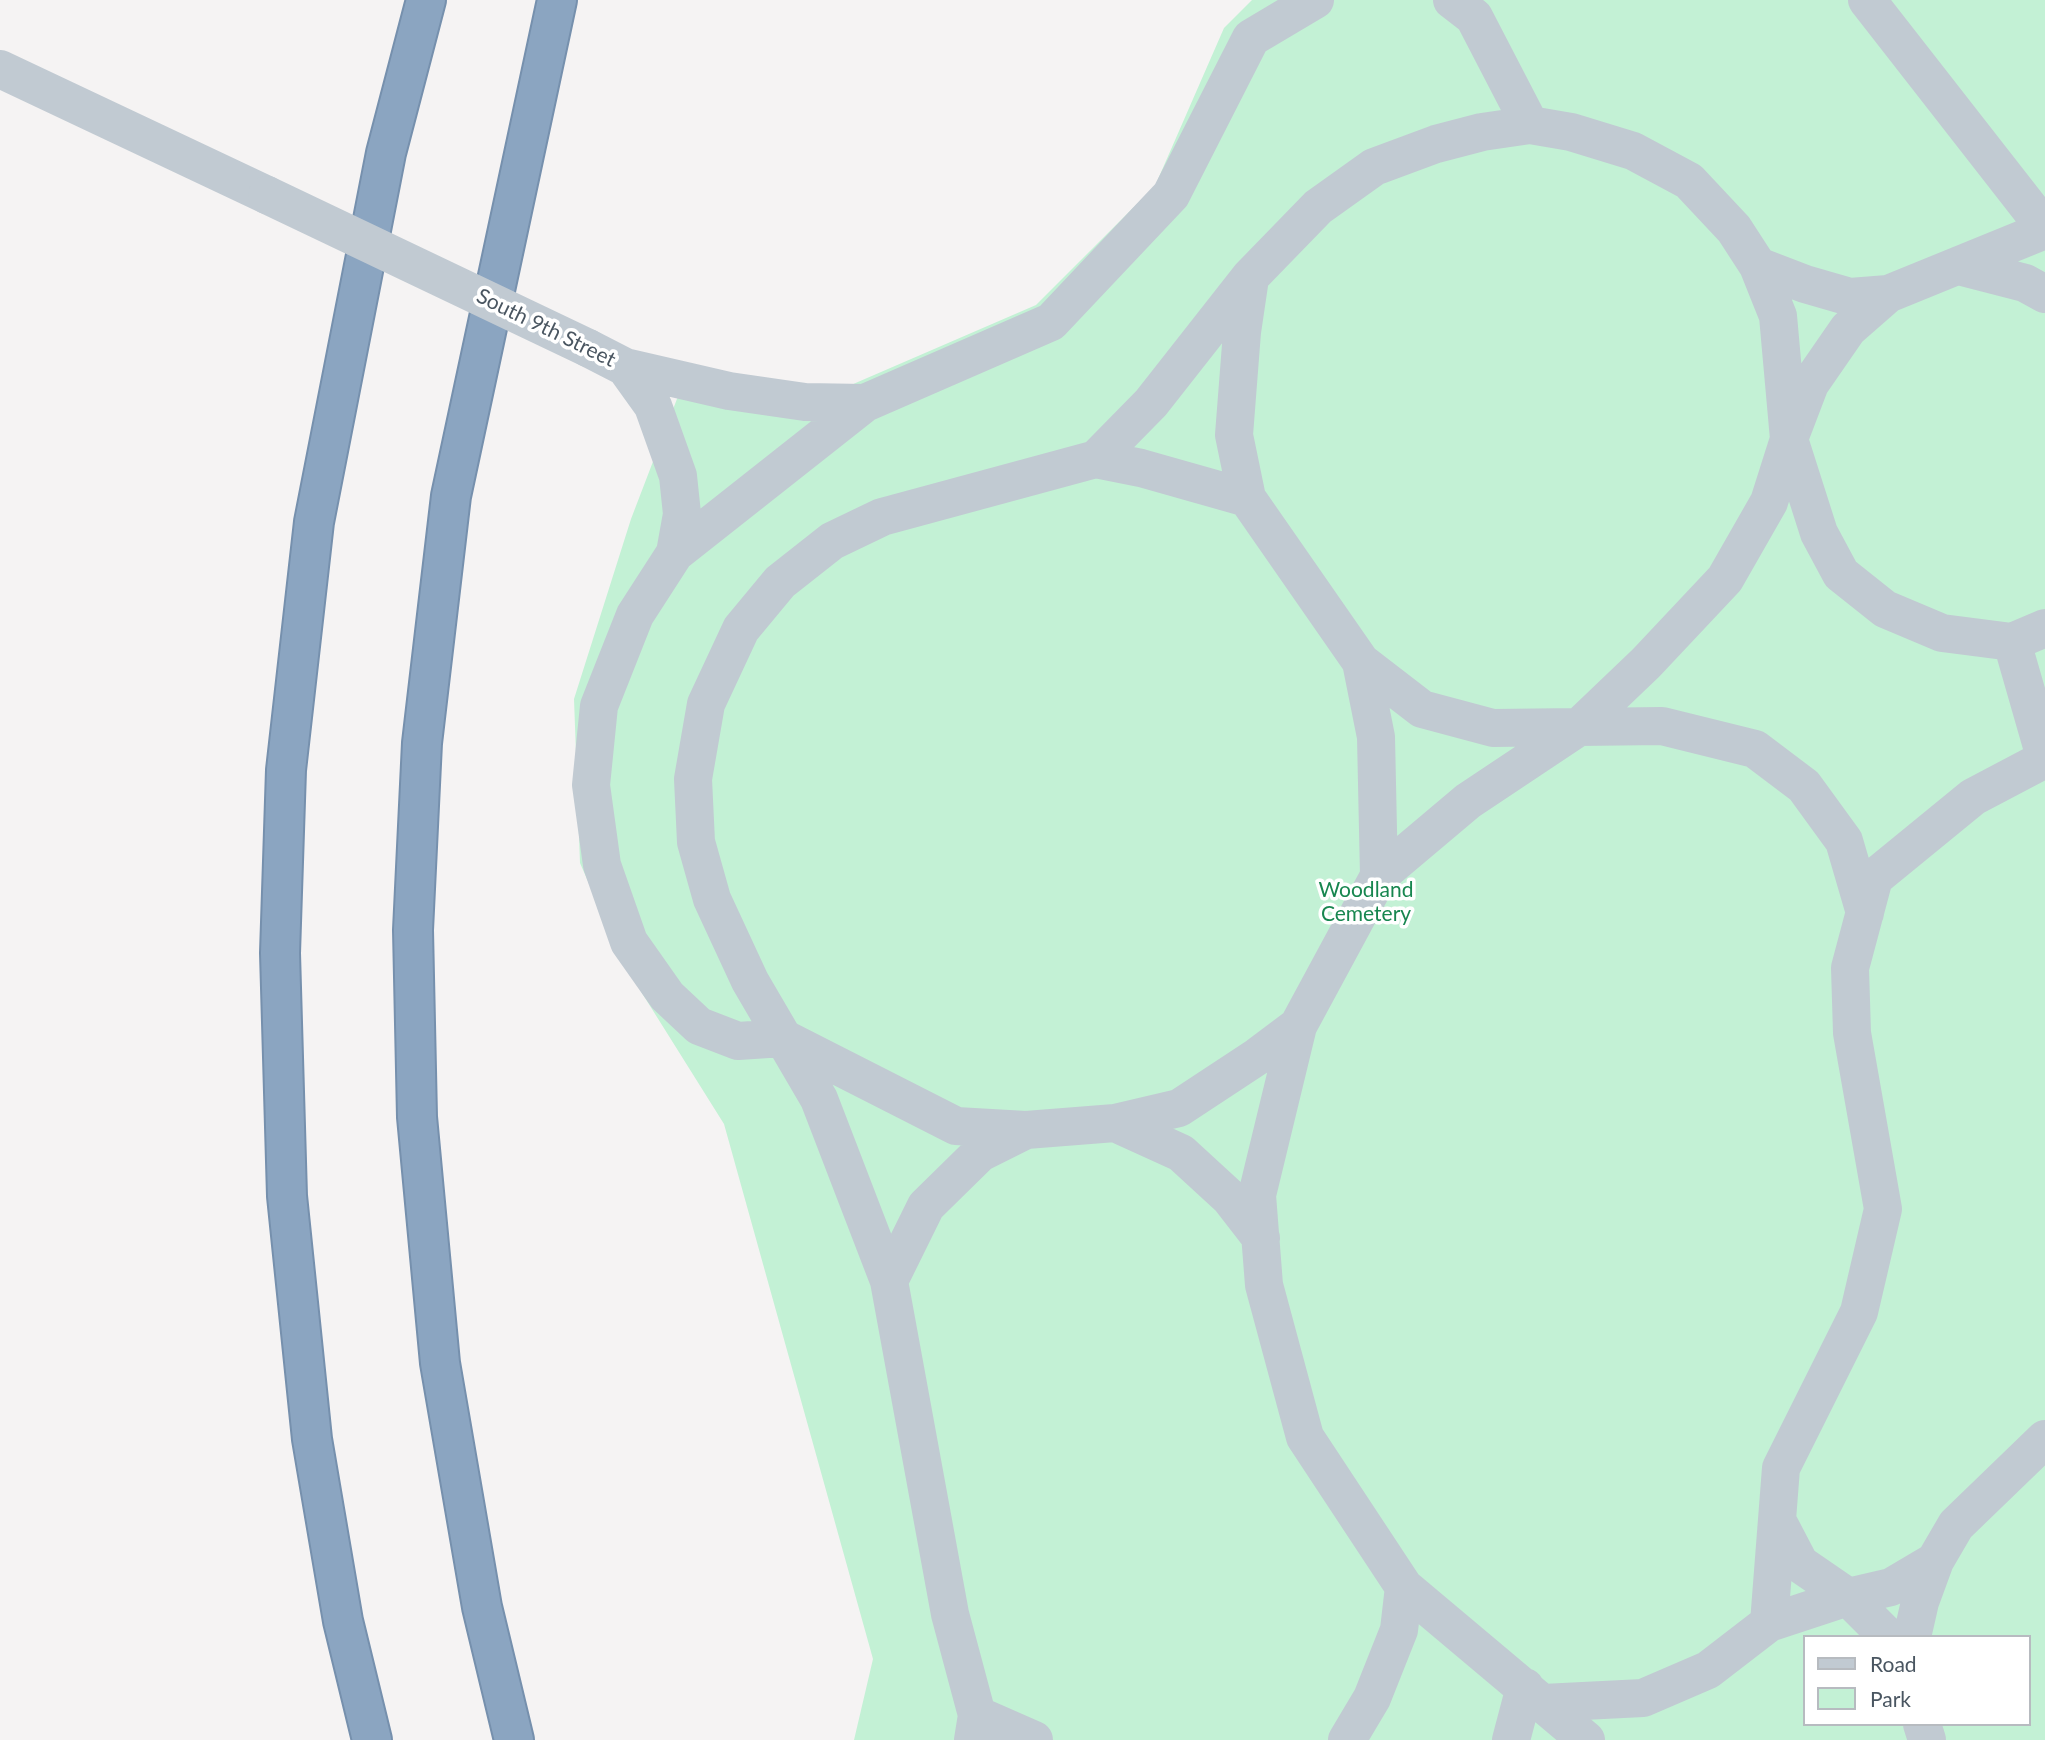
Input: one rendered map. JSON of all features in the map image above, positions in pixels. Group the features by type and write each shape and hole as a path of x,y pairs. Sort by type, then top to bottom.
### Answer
{"highway":[{"path":"372,1740 343,1621 312,1439 287,1196 280,940 286,771 314,522 386,153 426,0"},
{"path":"514,1740 482,1607 440,1363 417,1117 414,930 422,743 451,496 557,0"}],"street":[{"path":"675,553 865,403 1051,321 1171,195 1251,38 1315,0"},
{"path":"1452,0 1474,17 1530,125"},
{"path":"1758,266 1850,297 1888,293 2045,229 1867,0"},
{"name":"South 9th Street","path":"0,69 625,367 653,406 678,476 682,513 675,553 635,615 599,706 591,785 602,865 629,942 667,996 699,1026 738,1041 783,1038"},
{"path":"1096,459 1150,403 1250,277 1318,207 1374,167 1436,144 1482,132 1530,125 1571,132 1633,151 1689,181 1734,229 1758,266 1778,316 1789,439 1819,533 1841,574 1885,609 1942,633 2029,635 2045,758 1973,797 1874,878 1850,968 1852,1033 1883,1209 1858,1312 1782,1468 1769,1623"},
{"path":"1959,265 2025,283 2045,294"},
{"path":"1250,277 1242,332 1234,435 1247,498 1361,662 1422,709 1493,727 1662,726 1755,748 1804,786 1844,841 1866,913"},
{"path":"1586,1740 1404,1587 1305,1437 1264,1285 1257,1195 1298,1026 1379,876 1468,801 1579,727 1646,663 1725,579 1769,502 1810,384 1848,329 1888,293"},
{"path":"625,367 742,393 805,402 865,403"},
{"path":"1034,1740 975,1727 950,1614 889,1281 819,1099 750,981 712,899 696,842 693,779 706,704 741,629 780,582 832,541 882,517 1096,459 1141,468 1247,498"},
{"path":"1361,662 1376,737 1379,876"},
{"path":"783,1038 956,1126 1027,1130 1115,1124 1179,1108 1298,1026"},
{"path":"1115,1124 1181,1153 1230,1198 1261,1238"},
{"path":"889,1281 926,1206 979,1153 1027,1130"},
{"path":"1912,1635 1920,1602 1935,1561 1956,1525 2045,1439"},
{"path":"1777,1520 1800,1564 1848,1597 1886,1635"},
{"path":"1534,1695 1643,1698 1709,1670 1769,1623 1848,1597 1891,1587 1935,1561"},
{"path":"1347,1740 1373,1698 1399,1630 1404,1587"},
{"path":"1511,1740 1534,1695"}],"green space":[{"name":"Woodland Cemetery","path":"1252,0 2045,0 2045,1740 854,1740 873,1659 724,1124 625,966 580,863 574,699 631,519 685,378 844,388 1036,305 1155,186 1224,28"}]}
